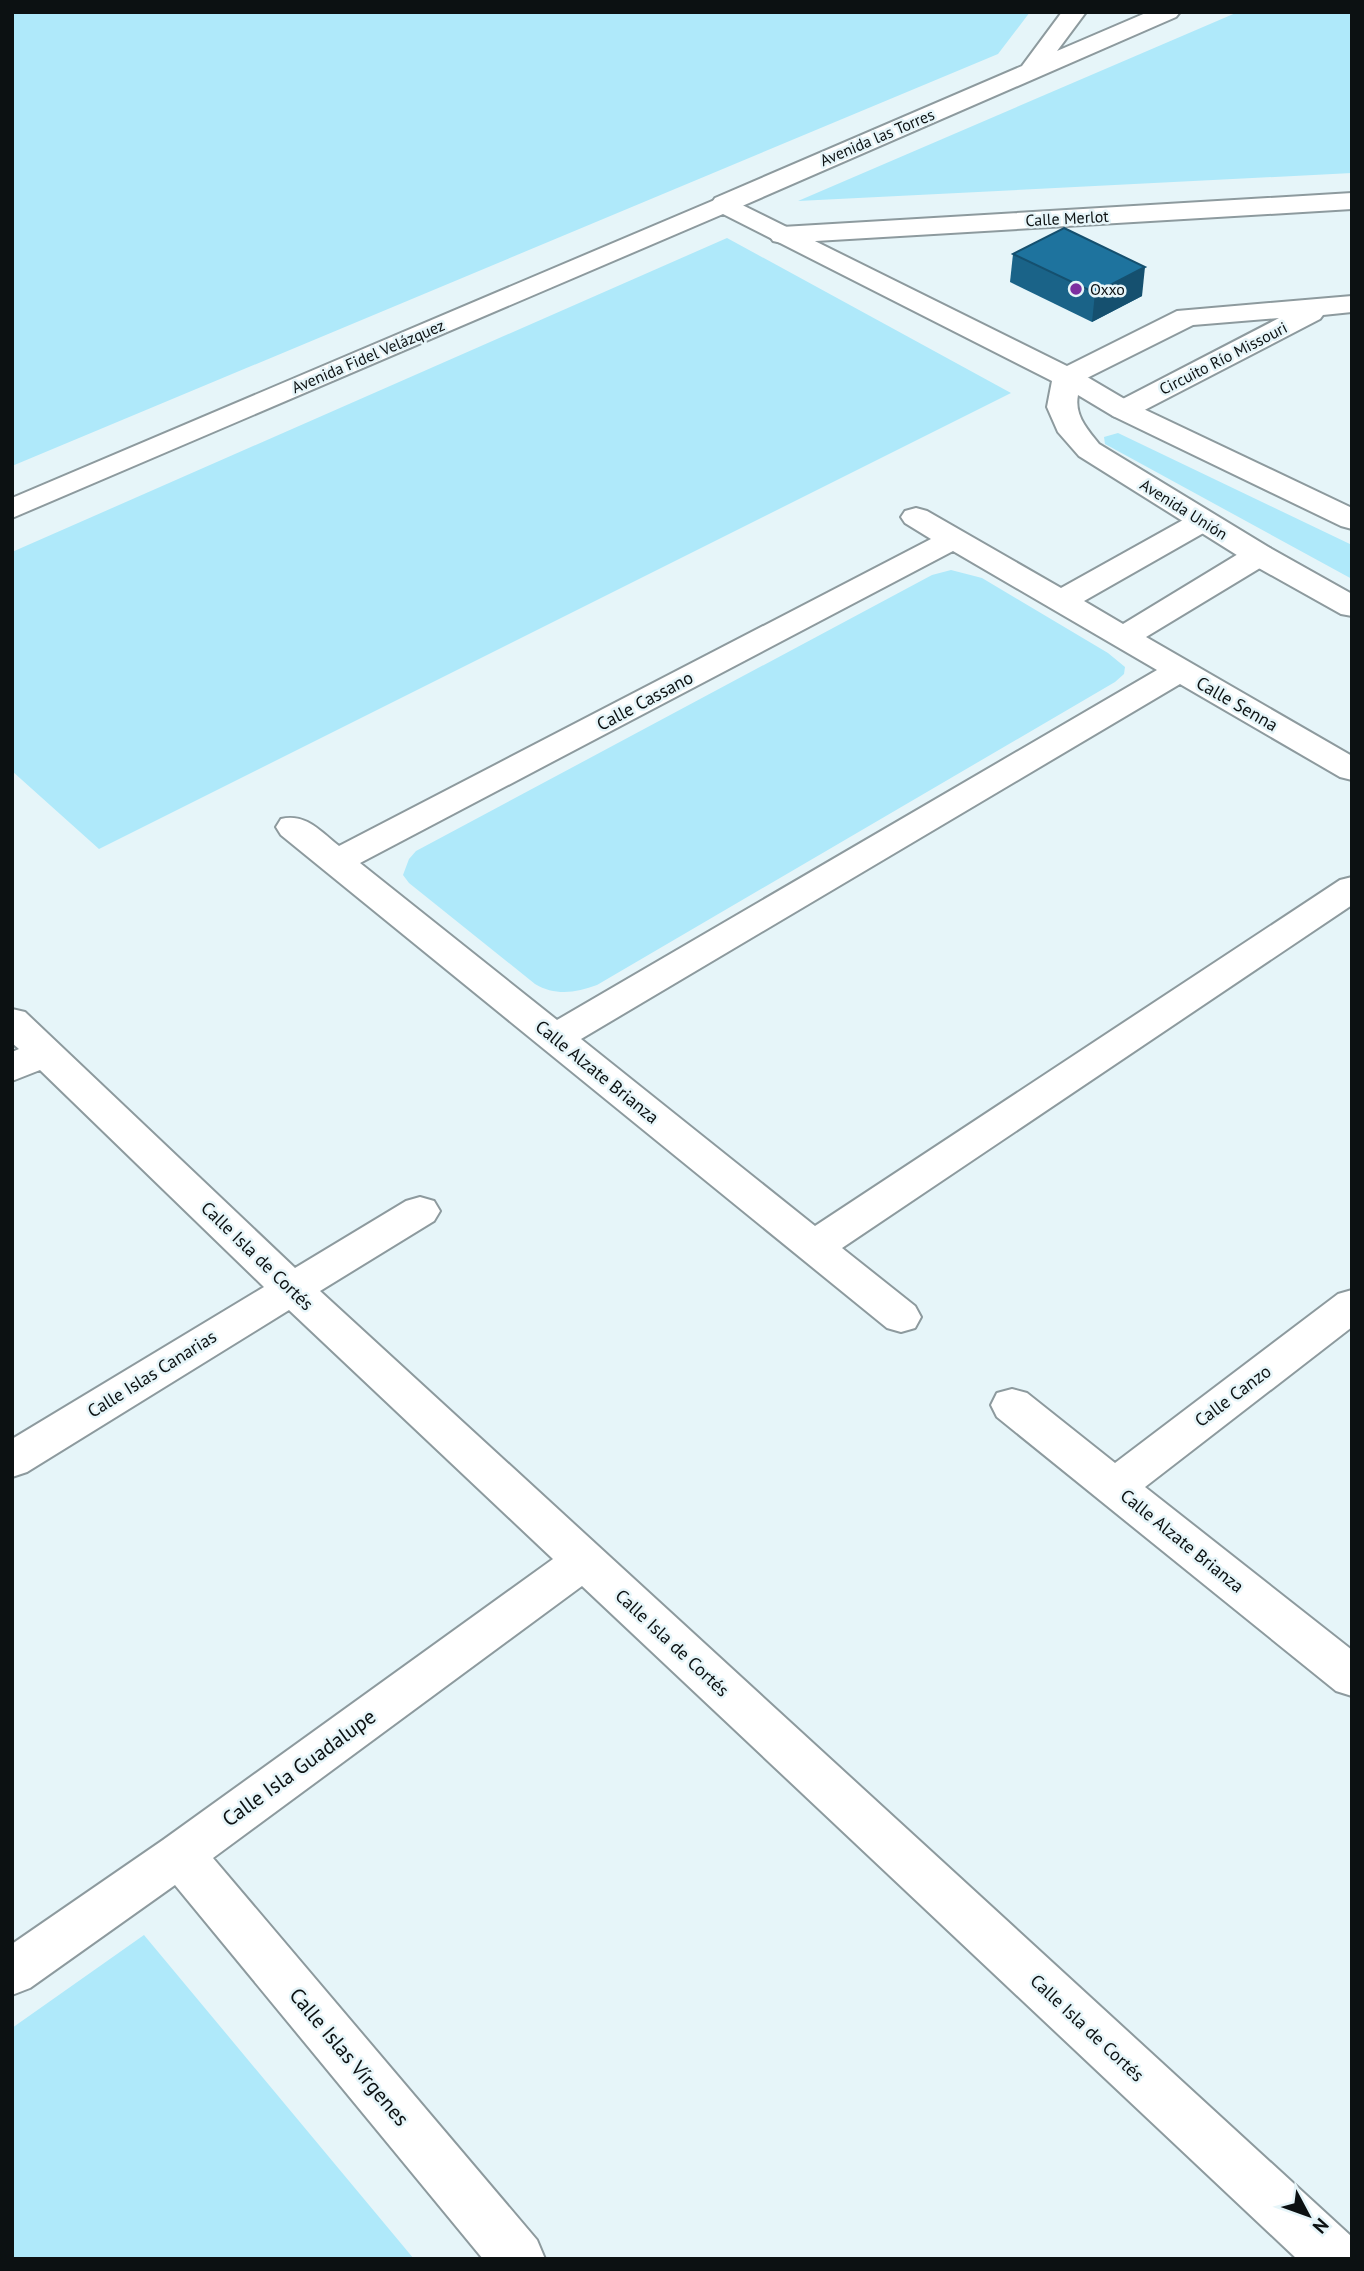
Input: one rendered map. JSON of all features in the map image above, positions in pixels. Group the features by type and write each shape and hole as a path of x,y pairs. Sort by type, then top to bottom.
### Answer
{"street":[{"path":"1031,71 1074,12"},
{"name":"Avenida las Torres","path":"724,204 1168,12"},
{"name":"Calle Merlot","path":"782,235 1352,201"},
{"path":"724,204 1067,377 1123,411 1352,520"},
{"name":"Avenida Fidel Velázquez","path":"12,509 724,204"},
{"name":"Circuito Río Missouri","path":"1067,377 1187,317 1338,305"},
{"name":"Circuito Río Missouri","path":"1123,411 1338,305"},
{"name":"Avenida Unión","path":"1067,377 1061,407 1073,432 1089,450 1259,555 1352,607"},
{"name":"Calle Senna","path":"916,517 1352,770"},
{"path":"1061,601 1203,521"},
{"name":"Calle Cassano","path":"337,863 954,539"},
{"path":"1123,637 1259,555"},
{"path":"555,1038 1180,670"},
{"name":"Calle Alzate Brianza","path":"293,827 901,1317"},
{"path":"814,1247 1352,888"},
{"name":"Calle Isla de Cortés","path":"12,1021 28,1060 292,1289 1336,2259"},
{"name":"Calle Islas Canarias","path":"12,1460 420,1211"},
{"name":"Calle Canzo","path":"1114,1487 1352,1306"},
{"name":"Calle Alzate Brianza","path":"1012,1405 1352,1677"},
{"name":"Calle Isla Guadalupe","path":"12,1972 180,1855 584,1561"},
{"name":"Calle Islas Vírgenes","path":"180,1855 518,2259"}],"shaded area":[{"path":"12,12 1030,12 998,54 12,466"},
{"path":"1238,12 1352,12 1352,173 798,201"},
{"path":"727,238 1011,393 99,849 12,771 12,552"},
{"path":"1118,433 1352,545 1352,579 1105,444 1104,437"},
{"path":"951,570 982,578 1108,653 1125,667 1124,674 1115,682 589,988 558,992 535,984 409,883 403,875 409,859 416,851 932,575"},
{"path":"144,1935 414,2259 12,2259 12,2028"}],"building":[{"path":"1064,228 1145,267 1095,293 1013,254"}],"place":[{"name":"Oxxo","path":"1076,289"}]}
